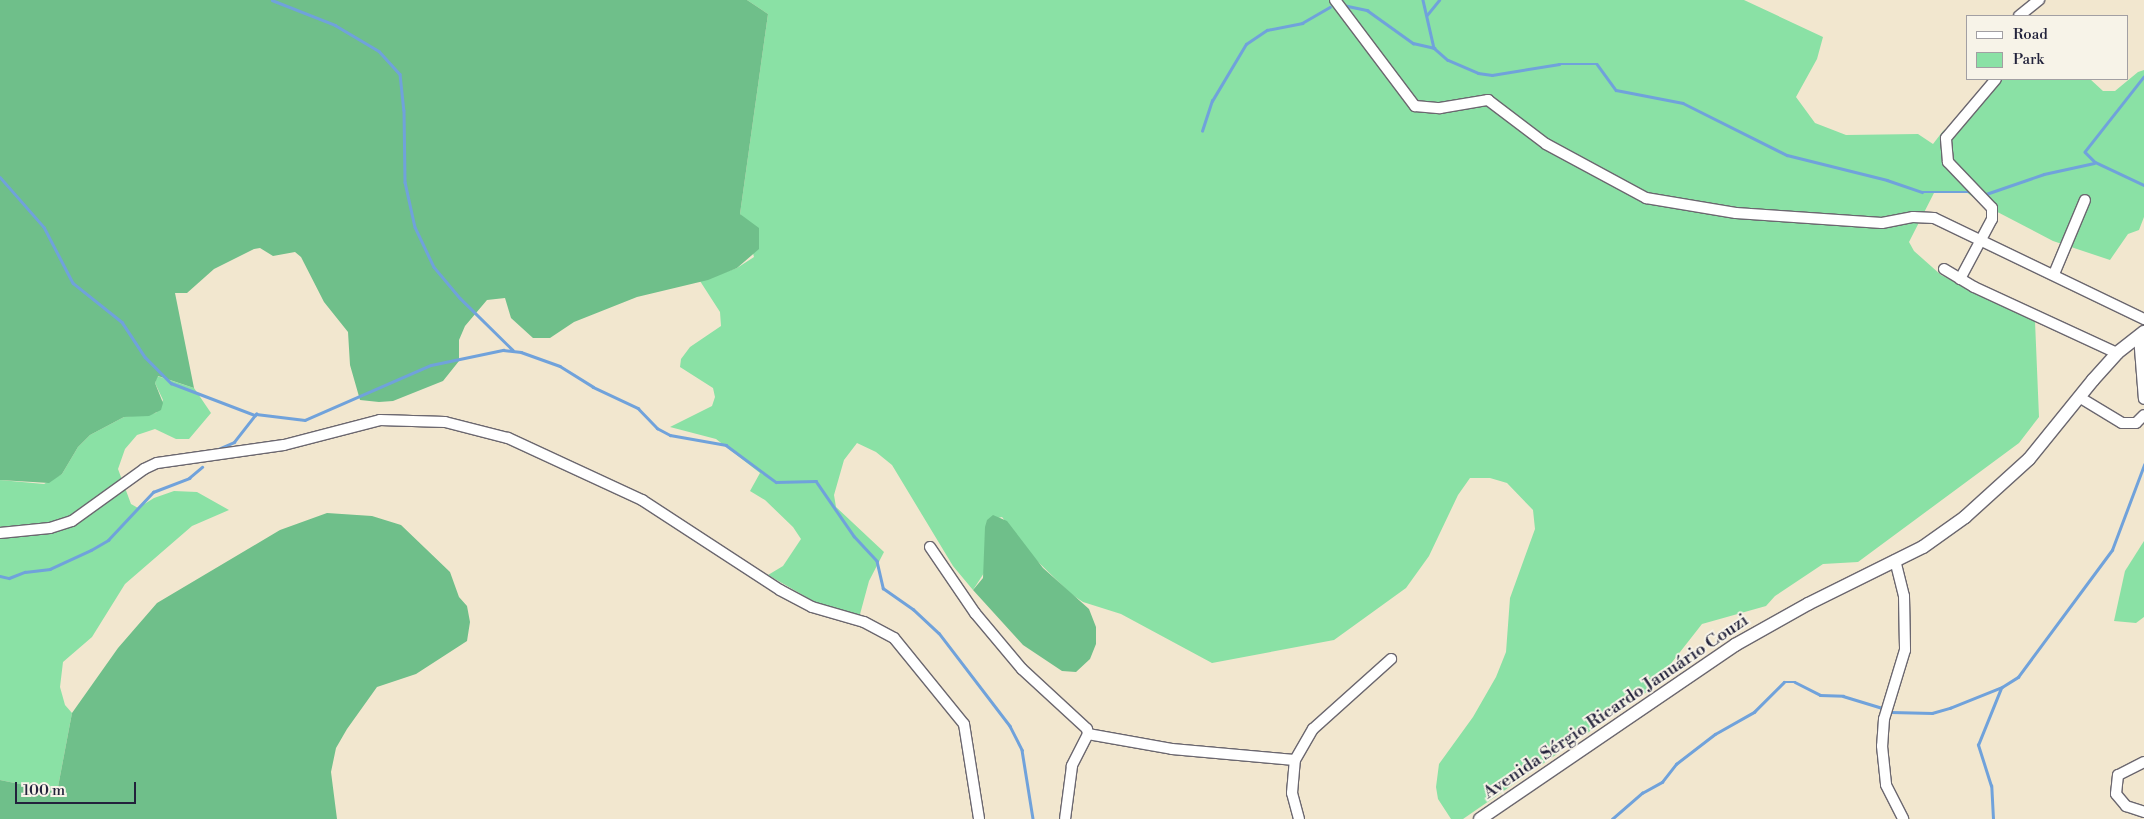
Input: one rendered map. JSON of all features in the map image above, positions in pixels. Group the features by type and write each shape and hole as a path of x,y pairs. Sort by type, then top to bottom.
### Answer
{"street":[{"path":"1336,0 1415,106 1440,108 1488,100 1546,144 1646,198 1736,213 1882,223 1924,217 1934,218 2054,274 2144,319"},
{"path":"2020,15 2039,0"},
{"path":"1960,279 1992,219 1992,208 1948,162 1944,150 1946,138 1952,128 1995,80"},
{"path":"2054,274 2085,200"},
{"path":"1944,269 1974,287 2117,353"},
{"path":"2141,334 2144,399"},
{"name":"Avenida Sérgio Ricardo Januário Couzi","path":"1480,819 1735,645 1808,604 1923,547 2000,488 2029,459 2117,353 2141,334"},
{"path":"2080,397 2122,423 2136,422 2144,415"},
{"path":"0,533 32,531 72,521 144,469 157,463 284,446 380,420 445,422 508,438 642,500 780,590 812,607 864,622 894,638 964,724 979,819"},
{"path":"930,548 975,613 1016,662 1046,694 1082,723 1088,734"},
{"path":"1895,560 1904,596 1905,650 1884,719 1882,746 1886,785 1903,819"},
{"path":"1299,819 1292,793 1295,760 1313,729 1391,659"},
{"path":"1088,734 1172,749 1295,760"},
{"path":"1065,819 1072,766 1088,734"},
{"path":"2144,762 2118,775 2116,794 2126,806 2144,812"}],"green space":[{"path":"0,0 747,0 768,14 740,214 759,228 759,249 737,268 708,280 637,297 574,322 550,338 533,338 511,318 505,298 487,300 465,326 459,340 459,361 443,381 393,401 379,402 360,400 350,365 348,332 324,302 301,257 295,252 273,256 260,248 254,249 214,269 187,293 175,293 194,388 158,376 155,383 163,403 161,410 149,416 124,417 90,435 78,447 62,474 49,483 0,480"},
{"path":"747,0 1744,0 1823,37 1817,59 1796,97 1815,123 1846,135 1918,134 1933,144 1943,131 1986,98 2001,80 2091,80 2103,91 2115,91 2138,72 2144,70 2144,217 2139,230 2128,234 2110,260 2053,241 1984,205 1966,192 1935,191 1909,242 1914,251 1941,275 2035,321 2039,417 2019,443 1858,562 1823,564 1775,596 1766,606 1702,624 1651,689 1463,819 1451,819 1438,799 1436,787 1439,764 1473,717 1496,677 1506,652 1510,598 1535,529 1533,510 1507,483 1490,478 1470,478 1458,495 1429,556 1406,588 1334,640 1212,663 1121,614 1083,602 1071,594 1031,555 1002,517 987,521 984,573 973,590 953,566 892,465 876,452 857,443 844,460 834,495 836,507 884,552 869,581 859,618 820,605 768,575 783,566 801,539 793,527 765,500 750,491 760,473 716,439 670,427 712,406 715,397 713,388 680,367 681,359 690,347 721,326 720,312 700,281 737,268 754,257 744,219 740,214 768,14"},
{"path":"157,376 194,388 211,413 189,439 176,439 155,429 137,435 125,449 118,469 131,504 138,508 154,498 174,491 197,492 229,510 192,526 125,584 92,637 63,662 60,687 65,705 72,713 58,787 44,789 0,780 0,480 44,484 62,474 78,447 90,435 124,417 156,413 163,400 155,383"},
{"path":"327,513 372,516 401,525 450,572 459,597 467,606 470,622 467,641 416,674 377,687 347,729 336,748 331,772 337,819 0,819 0,780 44,789 58,787 72,713 118,648 157,603 280,530"},
{"path":"993,515 1007,521 1043,568 1089,609 1096,627 1096,644 1090,659 1076,672 1062,671 1023,645 973,590 983,578 985,527 987,520"},
{"path":"2144,541 2144,617 2136,623 2114,621 2125,571"}],"waterway":[{"path":"272,0 335,25 379,51 400,74 404,110 405,182 415,227 434,267 460,298 513,350"},
{"path":"1423,0 1434,48"},
{"path":"1427,15 1439,0"},
{"path":"1343,5 1367,10 1413,43 1434,48 1448,60 1478,73 1492,75 1559,64 1597,64 1616,90 1683,103 1787,155 1887,180 1922,192 1970,192"},
{"path":"1202,131 1212,101 1246,44 1267,30 1302,23 1330,7"},
{"path":"2144,77 2085,152 2095,162 2144,185"},
{"path":"1986,194 2044,174 2094,163"},
{"path":"0,177 44,227 73,283 122,322 145,357 171,383 255,415"},
{"path":"214,451 234,442 256,414 305,420 431,365 503,350 521,352 560,366 593,387 638,408 657,428 670,435 726,445 776,482 816,481 854,536 877,561 883,588 913,609 939,633 1010,726 1022,750 1033,819"},
{"path":"1891,712 1932,713 1950,708 2002,687 2018,677 2112,550 2144,465"},
{"path":"0,576 9,578 25,572 50,569 91,550 108,540 153,492 189,478 202,467"},
{"path":"1612,819 1642,793 1662,782 1676,764 1715,734 1754,712 1784,682 1795,682 1820,695 1843,696 1880,707"},
{"path":"1993,819 1991,786 1978,745 2001,688"}]}
